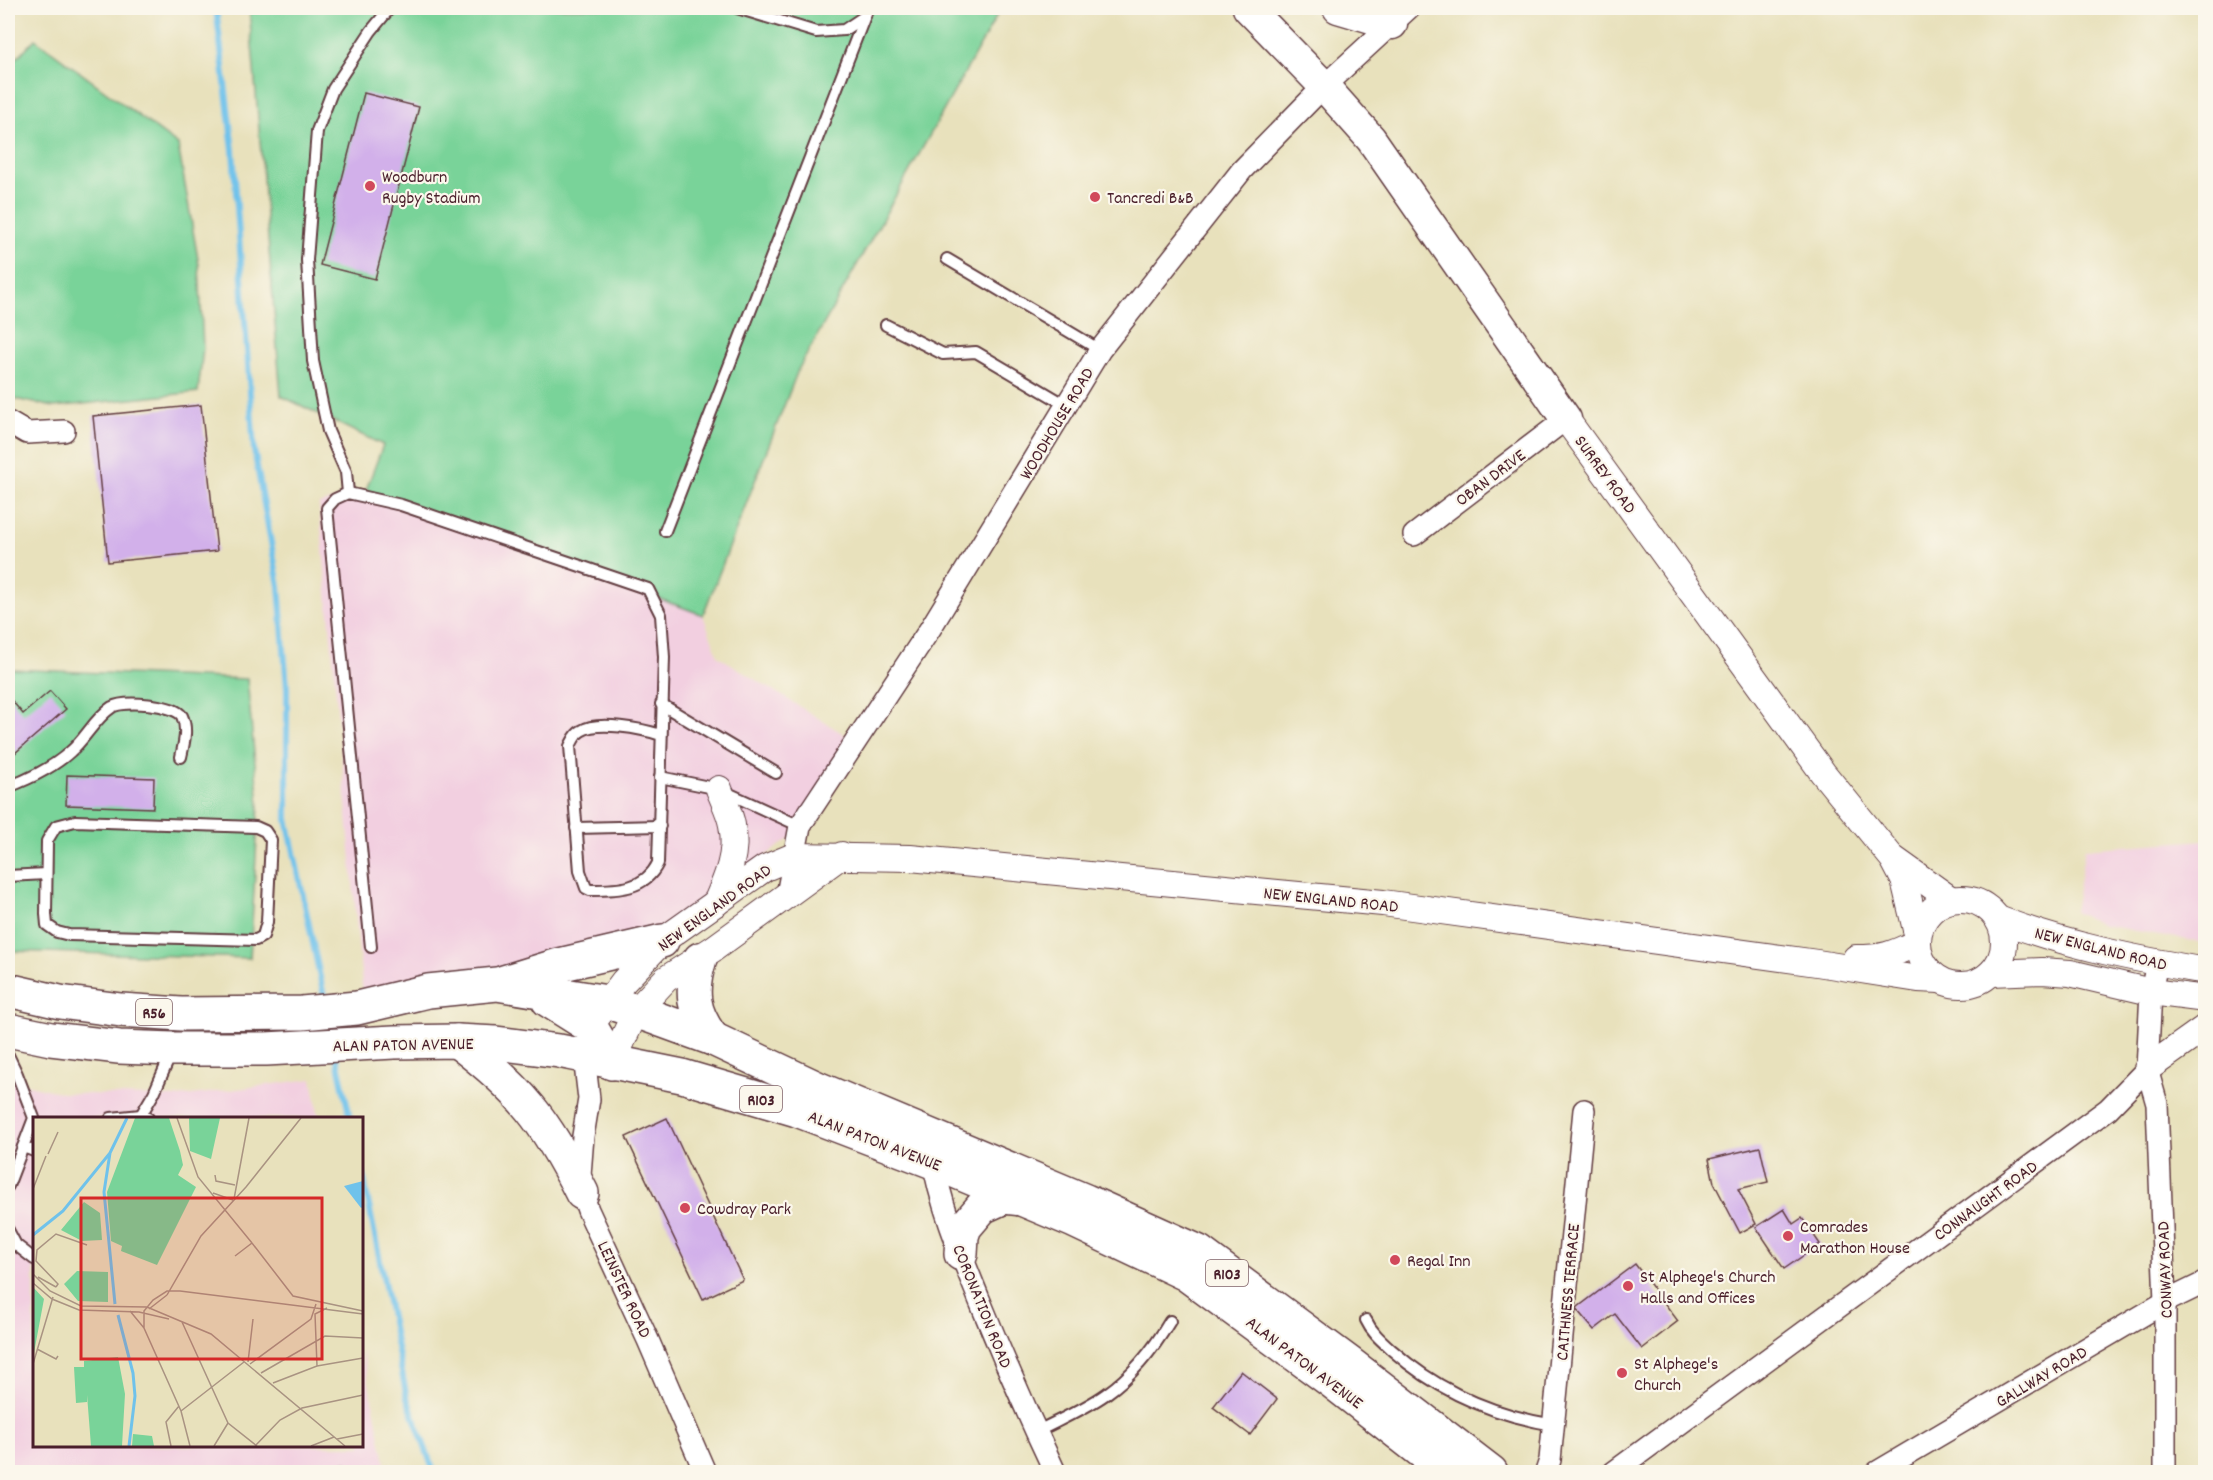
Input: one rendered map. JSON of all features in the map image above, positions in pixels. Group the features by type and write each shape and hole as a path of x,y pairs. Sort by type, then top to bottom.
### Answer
{"main road":[{"name":"SURREY ROAD","path":"1248,8 1324,86 1371,139 1566,419"},
{"path":"1338,8 1401,13"},
{"path":"496,984 560,965 662,941"},
{"path":"700,959 694,978 693,998 704,1027 713,1040"},
{"name":"ALAN PATON AVENUE","path":"8,990 60,1002 121,1010 181,1014 302,1013 357,1008 428,991 496,984 530,990 681,1076 930,1148 1086,1201 1199,1252 1340,1356 1491,1473"},
{"name":"ALAN PATON AVENUE","path":"8,1030 51,1039 119,1047 173,1049 308,1047 457,1041 534,1047 606,1032 713,1040 817,1088 1023,1199 1186,1274 1334,1383 1448,1473"},
{"path":"457,1041 504,1078 534,1111 561,1150 582,1193"},
{"path":"961,1254 965,1227 982,1207 1004,1197 1023,1199"}],"street":[{"name":"WOODHOUSE ROAD","path":"788,895 800,826 930,629 1100,350 1242,170 1324,86 1401,13"},
{"name":"OBAN DRIVE","path":"1414,535 1566,419"},
{"name":"SURREY ROAD","path":"1566,419 1823,773 1893,859 1906,885 1917,938"},
{"path":"8,422 27,433 64,431"},
{"path":"716,903 728,874 733,851 732,824 719,789"},
{"name":"NEW ENGLAND ROAD","path":"606,1032 666,979 700,959 843,855"},
{"name":"NEW ENGLAND ROAD","path":"606,1032 662,941 765,868 794,856 843,855 909,858 1383,903 1918,979 1940,980"},
{"name":"SURREY ROAD","path":"1893,859 1950,899"},
{"path":"1961,898 1983,904 1998,919 2003,930 2003,953 1991,973 1972,984 1961,985 1940,980 1931,973 1924,964 1917,938 1930,911 1950,899 1961,898"},
{"name":"NEW ENGLAND ROAD","path":"1998,919 2051,938 2157,963 2205,971"},
{"name":"NEW ENGLAND ROAD","path":"1817,963 1843,958 1881,958 1896,953 1917,938"},
{"path":"2147,1069 2151,992 2157,963"},
{"name":"NEW ENGLAND ROAD","path":"1991,973 2042,971 2070,974 2151,992 2205,999"},
{"path":"2147,1069 2205,1027"},
{"name":"LEINSTER ROAD","path":"606,1032 589,1099 580,1163 582,1193 705,1473"},
{"name":"CONWAY ROAD","path":"2147,1069 2157,1104 2166,1302 2166,1473"},
{"name":"CONNAUGHT ROAD","path":"1614,1473 2108,1109 2147,1069"},
{"name":"CAITHNESS TERRACE","path":"1546,1473 1550,1461 1554,1425 1584,1110"},
{"name":"CORONATION ROAD","path":"930,1148 942,1201 961,1254 1055,1473"},
{"name":"GALLWAY ROAD","path":"1877,1473 2166,1302 2205,1282"}],"lane":[{"path":"348,493 346,472 328,431 313,362 307,260 316,131 333,89 371,30 390,8"},
{"path":"737,8 816,32 844,30 867,12"},
{"path":"665,531 867,12"},
{"path":"947,259 1100,350"},
{"path":"886,325 943,354 976,352 1066,405"},
{"path":"371,947 327,508 335,499 348,493 401,505 648,589 661,615 664,657 658,863 652,875 640,884 626,889 586,888 580,871 570,746 576,734 583,729 614,726 641,728 661,735"},
{"path":"8,788 24,781 72,751 112,707 122,704 134,703 179,712 185,726 181,757"},
{"path":"661,704 776,773"},
{"path":"660,777 719,789 800,826"},
{"path":"65,822 256,827 265,831 271,840 266,932 256,940 69,935 57,932 47,925 46,874 47,841 56,826 65,822"},
{"path":"576,828 660,826"},
{"path":"8,876 46,874"},
{"path":"145,1117 173,1049"},
{"path":"8,1055 34,1117"},
{"path":"8,1186 33,1121"},
{"path":"23,1147 33,1151"},
{"path":"8,1230 16,1245 33,1258"},
{"path":"1366,1320 1370,1330 1407,1363 1446,1389 1499,1413 1554,1425"},
{"path":"1036,1432 1104,1395 1128,1376 1155,1347 1170,1322"}],"shaded area":[{"path":"360,492 703,615 718,656 850,738 792,837 614,962 363,995 319,504"},
{"path":"2205,840 2205,943 2103,925 2074,912 2085,849"},
{"path":"312,1079 319,1117 33,1117 33,1447 363,1447 363,1354 387,1472 8,1472 8,1080 62,1093 177,1097"}],"green space":[{"name":"Woodburn Rugby Stadium","path":"249,8 1001,8 798,370 703,615 366,490 383,445 281,396"},
{"path":"35,39 178,145 199,265 203,348 198,392 54,407 15,399 8,395 8,67"},
{"path":"8,669 247,679 259,805 250,958 8,951"},
{"path":"347,1462 348,1472 259,1472"}],"building":[{"name":"Woodburn Rugby Stadium","path":"364,93 419,107 375,279 320,265"},
{"path":"201,405 217,551 108,562 93,416"},
{"path":"50,691 66,709 8,759 8,696 23,714"},
{"path":"67,775 154,778 153,808 66,805"},
{"name":"Cowdray Park","path":"667,1118 743,1280 703,1299 626,1137"},
{"path":"1760,1147 1768,1182 1738,1189 1756,1224 1740,1233 1714,1183 1709,1159"},
{"name":"Comrades Marathon House","path":"1784,1209 1793,1224 1802,1218 1820,1244 1784,1269 1756,1227"},
{"name":"St Alphege's Church Halls and Offices","path":"1635,1264 1678,1321 1642,1349 1615,1314 1594,1330 1577,1310"},
{"path":"1241,1371 1277,1399 1250,1435 1213,1407"}],"waterway":[{"path":"216,8 233,150 254,450 279,586 287,688 287,819 325,1001"},
{"path":"336,1055 350,1117"},
{"path":"363,1175 407,1398 434,1472"}],"place":[{"name":"Woodburn Rugby Stadium","path":"370,186"},
{"name":"Tancredi B&B","path":"1095,197"},
{"name":"Cowdray Park","path":"685,1208"},
{"name":"Comrades Marathon House","path":"1788,1236"},
{"name":"Regal Inn","path":"1395,1260"},
{"name":"St Alphege's Church Halls and Offices","path":"1628,1286"},
{"name":"St Alphege's Church","path":"1622,1373"}]}
